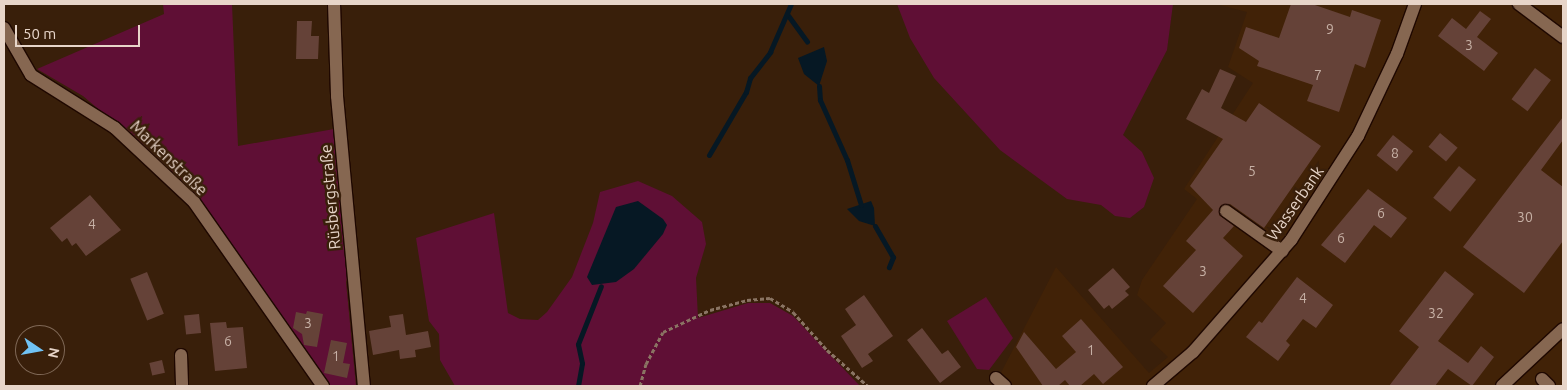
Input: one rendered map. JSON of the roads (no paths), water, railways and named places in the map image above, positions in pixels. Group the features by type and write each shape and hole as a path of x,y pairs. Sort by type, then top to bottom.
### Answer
{"street":[{"name":"Rüsbergstraße","path":"334,4 337,96 364,386"},
{"name":"Wasserbank","path":"1153,386 1193,352 1282,252 1349,152 1398,54 1415,4"},
{"path":"1518,4 1563,37"},
{"name":"Markenstraße","path":"4,28 31,75 115,128 194,202 323,386"},
{"path":"1226,211 1282,252"},
{"path":"1502,386 1563,329"},
{"path":"181,355 182,386"}],"water":[{"path":"824,47 827,61 819,86 804,74 798,58"},
{"path":"638,201 663,219 667,225 663,234 634,269 616,282 592,285 587,277 616,207"},
{"path":"871,201 874,208 875,226 859,221 847,209"}],"waterway":[{"path":"709,155 746,92 750,78 770,52 791,4"},
{"path":"787,14 807,42"},
{"path":"819,86 820,100 847,160 861,205"},
{"path":"875,226 893,257 889,267"},
{"path":"578,386 582,363 578,344 601,286"}]}
